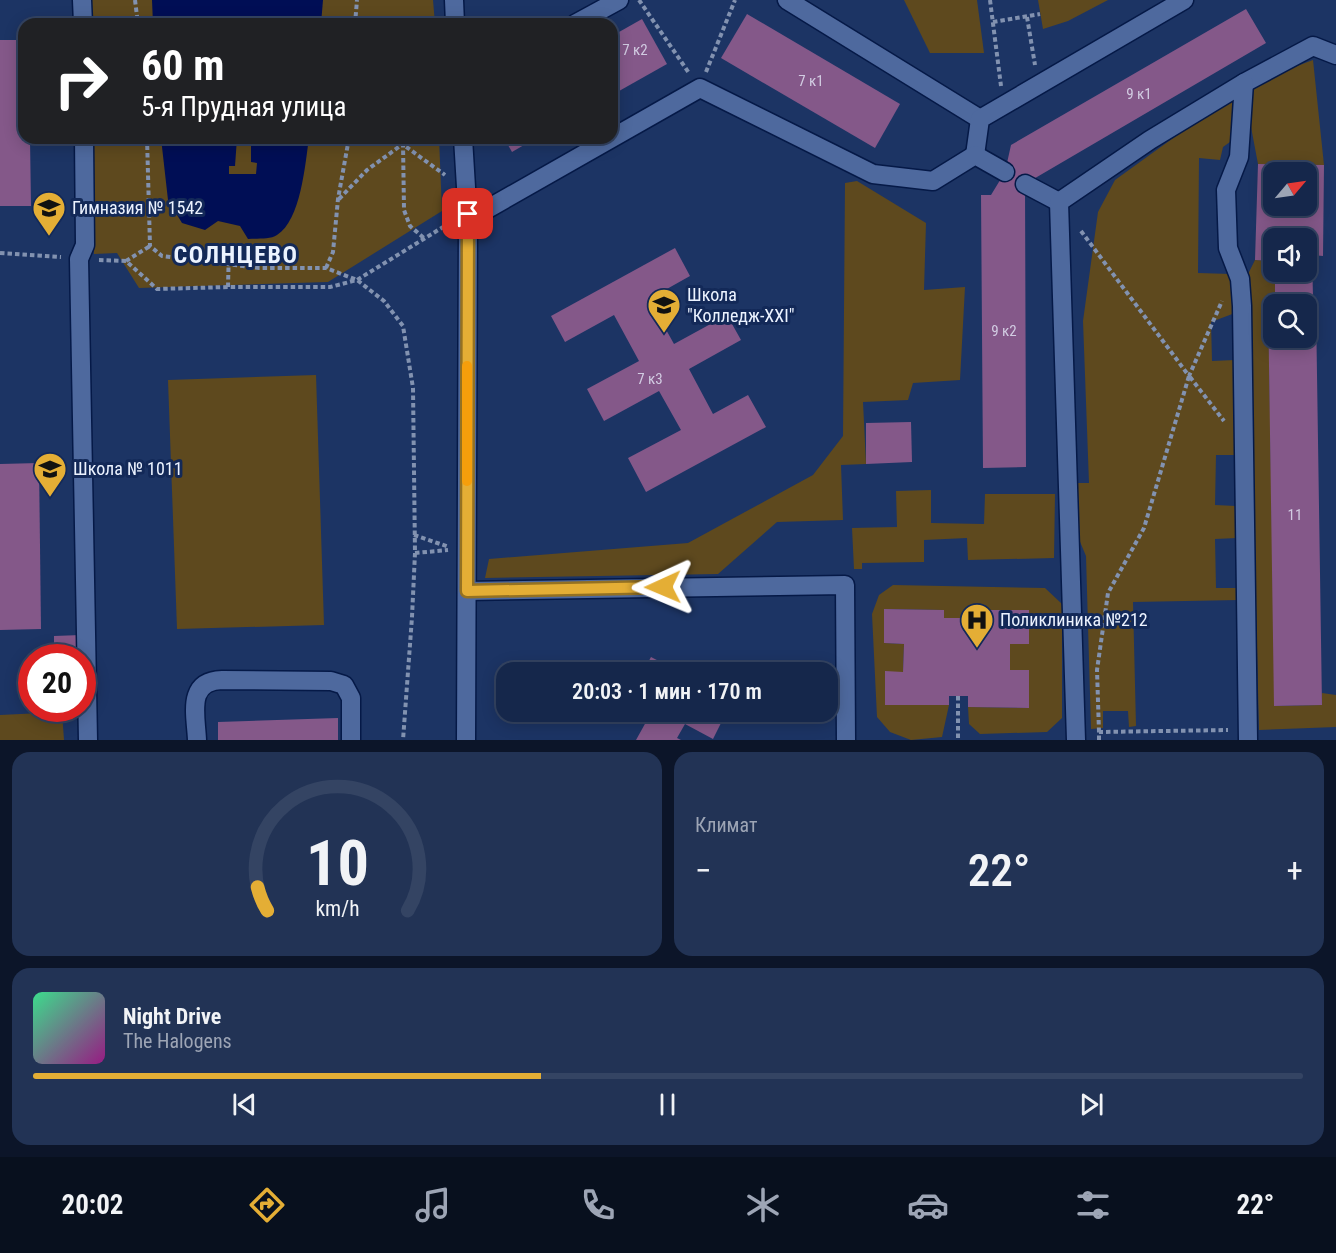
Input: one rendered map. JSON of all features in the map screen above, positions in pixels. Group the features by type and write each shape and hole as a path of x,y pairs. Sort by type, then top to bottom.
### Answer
{"street":[{"path":"82,0 82,18"},
{"path":"454,0 455,18"},
{"path":"586,18 619,0"},
{"path":"787,0 980,119"},
{"path":"980,119 1184,0"},
{"path":"1059,202 1150,140 1244,83 1313,46 1336,55"},
{"path":"1244,83 1239,157 1226,190 1228,248 1240,279 1242,306 1247,735"},
{"path":"618,134 700,88 873,174 933,182 975,155 980,119"},
{"path":"84,144 85,245 79,259 88,740"},
{"path":"463,144 468,217 466,740"},
{"path":"468,217 599,144"},
{"path":"975,155 1005,172"},
{"path":"1024,184 1059,202"},
{"path":"1059,202 1076,740"},
{"path":"467,591 845,585 846,740"},
{"path":"197,740 195,699 197,691 203,684 222,680 332,681 344,685 351,698 351,740"}],"path":[{"path":"135,0 137,18"},
{"path":"356,18 357,0"},
{"path":"639,0 700,88"},
{"path":"700,88 735,0"},
{"path":"990,0 1005,104"},
{"path":"993,22 1041,14"},
{"path":"1027,17 1035,66 1042,82"},
{"path":"147,144 150,246 162,256 259,268 326,268 357,280 384,301 404,326 413,388 415,553 403,740"},
{"path":"326,268 333,252 348,144"},
{"path":"339,199 367,170 402,144"},
{"path":"403,144 404,210 410,226 425,239"},
{"path":"404,144 448,178"},
{"path":"126,261 157,289 228,286 330,287 357,280 425,239 468,217"},
{"path":"1079,229 1244,447"},
{"path":"0,253 126,261 150,246"},
{"path":"228,286 229,246"},
{"path":"1099,740 1097,670 1108,593 1144,528 1189,376 1222,301 1242,306"},
{"path":"414,536 456,549 415,553"},
{"path":"958,696 958,740"},
{"path":"1099,732 1247,735"}],"shaded area":[{"path":"90,0 433,0 434,18 91,18"},
{"path":"152,0 323,0 322,18 153,18"},
{"path":"904,0 977,0 984,53 930,53"},
{"path":"1038,0 1108,0 1068,21 1043,29"},
{"path":"1313,60 1324,165 1317,165 1317,162 1263,162 1263,164 1258,164 1251,127 1223,147 1220,160 1199,158 1198,273 1231,274 1235,313 1211,322 1212,361 1235,360 1236,455 1216,455 1215,505 1236,506 1237,538 1215,539 1216,588 1238,588 1239,600 1133,602 1136,726 1129,727 1128,711 1103,711 1103,728 1091,729 1086,556 1073,525 1073,483 1089,483 1083,321 1098,212 1115,180 1176,136 1243,93 1281,72"},
{"path":"92,144 439,144 442,211 328,282 139,288 117,253 94,254"},
{"path":"162,144 237,144 235,166 229,166 229,174 256,174 257,163 251,162 251,144 308,144 297,205 285,228 271,238 248,239 240,226 218,221 205,230 182,223 168,200"},
{"path":"857,181 926,223 924,290 965,287 960,380 913,383 908,400 863,402 866,464 841,465 843,520 777,522 718,574 485,578 489,559 688,543 813,475 843,436 845,183"},
{"path":"1255,260 1263,260 1263,282 1275,282 1275,294 1263,294 1263,348 1269,348 1275,706 1322,705 1322,693 1336,695 1336,727 1259,730 1248,274"},
{"path":"316,375 324,625 177,629 168,380"},
{"path":"931,490 931,523 984,524 985,494 1055,494 1054,558 968,560 967,538 924,540 924,562 862,563 862,569 854,569 852,528 897,527 896,491"},
{"path":"893,585 1045,588 1062,604 1062,718 1047,732 980,734 969,724 968,707 1029,708 1029,670 1010,670 1010,644 1029,644 1029,610 970,610 970,618 944,618 944,610 885,609 884,643 904,644 903,672 885,672 885,704 949,705 942,737 911,740 890,732 877,717 872,614 879,595"},
{"path":"18,714 18,722 63,722 64,740 0,740 0,715"}],"building":[{"path":"1246,9 1266,43 1025,184 1026,467 983,468 981,195 991,195 1005,172 1011,145"},
{"path":"747,14 900,104 875,148 721,58"},
{"path":"642,19 667,64 618,92 618,33"},
{"path":"0,40 18,40 18,144 30,144 31,206 0,206"},
{"path":"507,144 526,144 512,152"},
{"path":"1258,164 1263,164 1263,216 1317,216 1317,165 1324,165 1323,256 1317,255 1317,228 1263,228 1263,260 1255,260"},
{"path":"675,248 690,276 649,299 674,344 727,315 741,340 689,369 713,414 748,395 766,427 646,492 628,458 681,430 659,391 604,421 587,389 639,361 614,315 565,342 551,316"},
{"path":"1275,282 1313,282 1313,294 1275,294"},
{"path":"1269,348 1317,348 1322,705 1274,706"},
{"path":"911,422 912,462 866,464 866,423"},
{"path":"39,463 41,629 0,630 0,464"},
{"path":"884,609 944,610 944,618 970,618 970,610 1029,610 1029,644 1010,644 1010,670 1029,670 1029,708 968,707 968,696 949,696 949,705 885,705 885,671 903,672 904,644 884,643"},
{"path":"81,635 81,644 54,644 54,636"},
{"path":"651,657 661,662 648,662"},
{"path":"338,718 338,740 218,740 218,722"},
{"path":"646,722 650,724 651,722 722,722 713,739 685,724 677,738 681,740 636,740"}],"slow traffic":[{"path":"467,366 467,481"}],"place":[{"name":"Гимназия № 1542","path":"49,237"},
{"name":"Школа \"Колледж-XXI\"","path":"664,334"},
{"name":"Школа № 1011","path":"50,498"},
{"name":"Поликлиника №212","path":"977,649"}],"district":[{"name":"СОЛНЦЕВО","path":"236,255"}],"route":[{"path":"468,214 467,591 663,587"}]}
